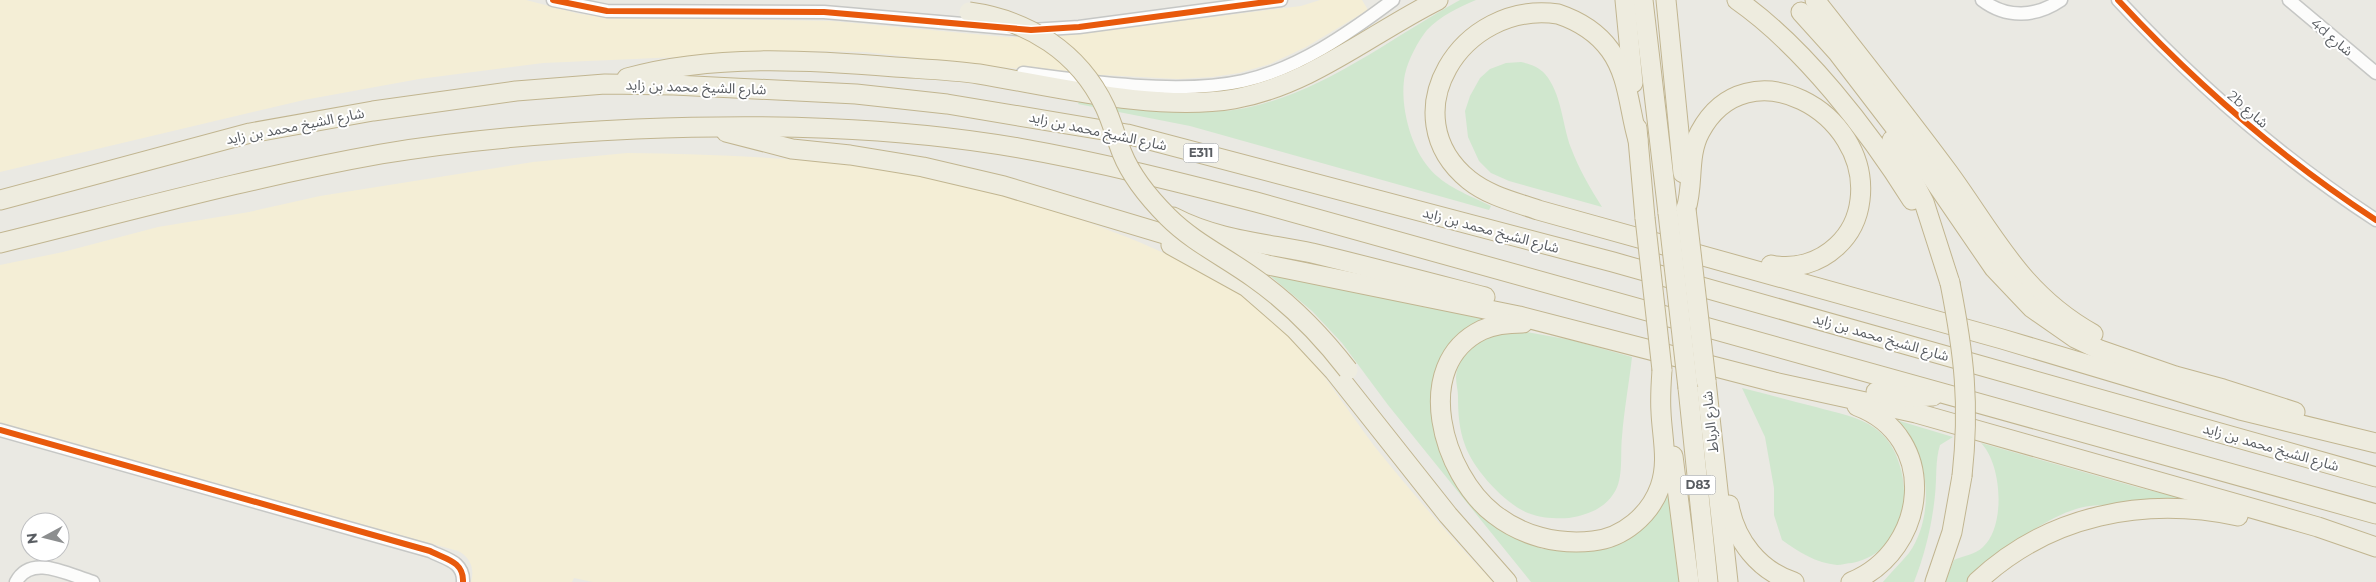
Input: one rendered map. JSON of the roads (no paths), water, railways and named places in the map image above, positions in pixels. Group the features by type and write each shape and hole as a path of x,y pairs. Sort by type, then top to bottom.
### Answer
{"highway":[{"path":"1344,54 1415,0"},
{"path":"605,84 679,67 755,62 825,62 977,74 1141,100 1203,102 1233,99 1279,87 1308,75 1438,0"},
{"path":"1666,0 1677,211"},
{"path":"1737,0 1785,39 1840,102 1894,172 1939,246"},
{"path":"1801,4 1903,159 1924,202 1950,283 1961,341 1966,386 1967,422 1962,476 1952,532 1935,582"},
{"path":"1801,4 1954,181 2006,258 2043,297 2081,327 2103,340 2224,388 2376,441"},
{"path":"1634,5 1677,211"},
{"path":"1634,5 1638,140 1645,218 1689,582"},
{"path":"969,12 998,17 1025,26 1050,41 1072,60 1099,94 1131,172 1144,191 1192,238 1253,277 1288,304 1320,335 1521,582"},
{"path":"1638,140 1623,76 1611,51 1591,30 1573,20 1553,13 1515,12 1480,26 1460,43 1452,53 1437,88 1435,113 1444,148 1461,173 1481,189 1538,210 1736,263 2012,341 2240,410 2376,441"},
{"name":"شارع الشيخ محمد بن زايد","path":"0,200 250,133 312,121 516,91 605,84 756,88 856,94 947,104 1128,134 1612,262 2376,477"},
{"path":"1677,211 1691,187 1692,162 1696,142 1708,120 1729,102 1752,93 1778,92 1805,101 1837,125 1854,151 1861,183 1857,216 1844,238 1824,256 1798,266 1778,267 1751,262 1736,263"},
{"path":"708,126 764,143 792,149 850,155 923,167 1004,186 1268,265 1519,316 1852,404 1869,411 1891,429 1908,456 1914,491 1908,526 1890,557 1871,572 1851,582"},
{"name":"E311","path":"0,243 263,178 384,154 524,135 708,126 812,127 914,134 1017,148 1118,167 1604,297 2376,514"},
{"path":"1160,208 1185,223 1213,234 1310,253 1755,367 1900,396 1918,398 1945,394"},
{"name":"شارع الرباط","path":"1677,211 1706,381 1728,582"},
{"name":"شارع الرباط","path":"1677,211 1688,388 1708,582"},
{"path":"1113,218 1222,272 1259,296 1284,318 1334,371 1454,522 1507,582"},
{"path":"1558,326 1510,323 1482,330 1458,350 1448,367 1442,386 1442,425 1456,468 1472,493 1482,504 1499,518 1518,529 1539,537 1561,541 1596,540 1615,535 1633,525 1647,511 1657,495 1664,470 1660,398 1662,370"},
{"path":"1774,382 1916,413 2318,527 2376,548"},
{"path":"1713,454 1723,469 1731,518 1740,538 1760,563 1779,576 1794,582"},
{"path":"1977,582 2002,560 2046,533 2096,516 2135,510 2175,508 2216,512 2376,548"}],"street":[{"path":"553,0 587,4 618,11 824,12 1031,30 1079,27 1281,0"},
{"path":"977,74 1016,73 1162,86 1226,84 1262,76 1296,62 1317,51 1393,0"},
{"path":"1982,0 2004,12 2020,14 2036,13 2050,8 2061,0"},
{"name":"2b شارع","path":"2118,0 2170,55 2244,122 2297,165 2376,220"},
{"name":"4d شارع","path":"2289,0 2376,72"},
{"path":"0,430 430,551 456,563 462,573 463,582"},
{"path":"430,551 438,551 460,559 468,572 468,582"},
{"path":"16,582 25,570 31,567 43,567 93,582"}]}
